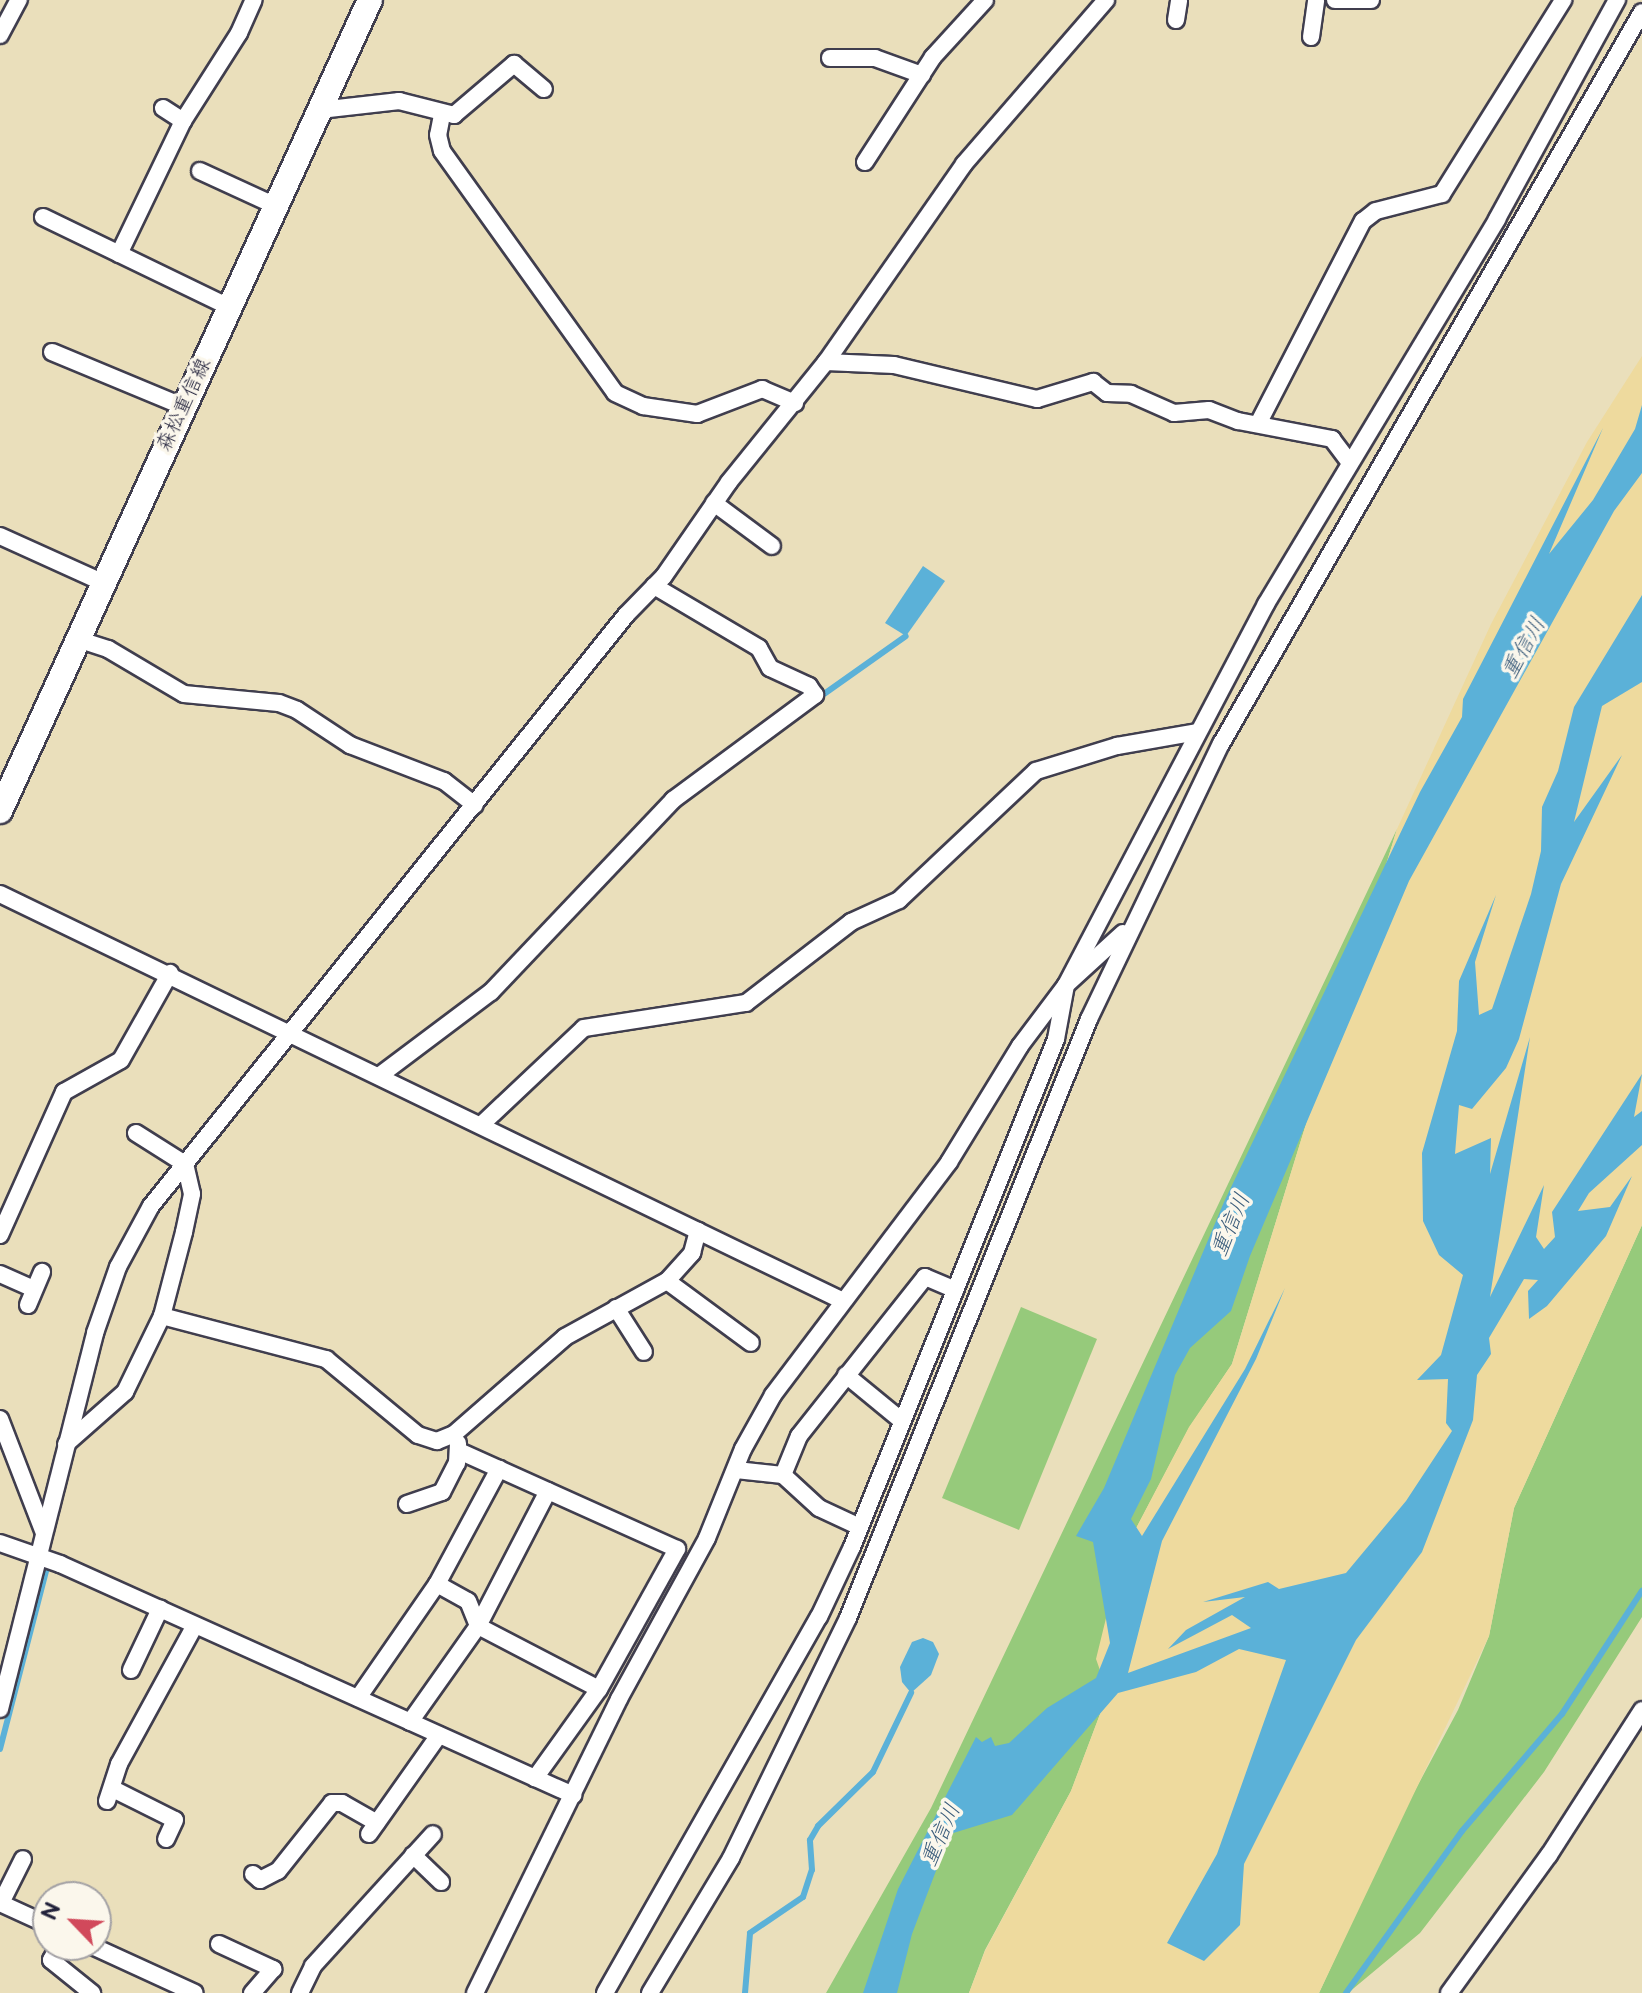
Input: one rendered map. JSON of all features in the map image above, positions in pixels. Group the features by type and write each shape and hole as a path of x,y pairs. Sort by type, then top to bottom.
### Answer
{"main road":[{"name":"森松重信線","path":"0,811 370,0"}],"street":[{"path":"0,35 19,0"},
{"path":"119,254 183,121 239,33 254,0"},
{"path":"865,162 922,75 985,0"},
{"path":"0,1709 66,1444 118,1267 151,1206 654,586 714,503 826,362 964,164 1106,0"},
{"path":"1176,20 1179,0"},
{"path":"1311,37 1316,0"},
{"path":"1335,0 1371,0"},
{"path":"1258,424 1363,221 1376,211 1442,194 1563,0"},
{"path":"475,1993 573,1795 707,1538 736,1470 780,1384 949,1162 1020,1046 1066,985 1197,732 1350,463 1497,219 1617,0"},
{"path":"650,1993 738,1845 848,1618 1130,926 1258,675 1642,12"},
{"path":"830,58 875,58 922,75"},
{"path":"320,110 399,101 442,115 454,115 514,64 544,89"},
{"path":"163,108 183,121"},
{"path":"442,115 438,135 442,151 615,393 643,406 697,414 762,389 795,403"},
{"path":"200,171 276,206"},
{"path":"43,217 229,307"},
{"path":"52,352 184,407"},
{"path":"826,362 894,365 1037,399 1093,382 1107,393 1131,394 1174,413 1209,410 1332,439 1350,463"},
{"path":"714,503 772,546"},
{"path":"0,536 102,582"},
{"path":"379,1076 502,982 673,800 815,695 809,686 770,668 759,648 654,586"},
{"path":"77,639 108,649 184,694 279,703 297,710 350,745 444,781 475,805"},
{"path":"481,1125 584,1028 746,1003 859,917 899,900 1036,771 1117,746 1197,732"},
{"path":"0,894 170,973 841,1300"},
{"path":"605,1993 819,1617 860,1527 1056,1039 1066,985 1130,926"},
{"path":"0,1235 64,1092 79,1079 121,1060 170,973"},
{"path":"66,1444 125,1392 162,1316 192,1194 185,1164 136,1133"},
{"path":"407,1504 442,1492 457,1442 565,1337 667,1281 692,1253 698,1231"},
{"path":"0,1274 31,1297 42,1272"},
{"path":"783,1475 799,1436 925,1277 955,1290"},
{"path":"667,1281 751,1343"},
{"path":"616,1308 644,1352"},
{"path":"162,1316 326,1359 418,1435 437,1441 457,1442 499,1469 677,1549 599,1689 535,1778"},
{"path":"846,1375 902,1421"},
{"path":"0,1419 44,1533"},
{"path":"358,1698 437,1584 499,1469"},
{"path":"736,1470 783,1475 819,1508 860,1527"},
{"path":"410,1722 478,1626 548,1491"},
{"path":"0,1543 160,1609 573,1795"},
{"path":"437,1584 468,1601 478,1626 599,1689"},
{"path":"131,1670 160,1609"},
{"path":"166,1839 175,1820 110,1795 133,1722 195,1625"},
{"path":"1449,1993 1549,1855 1642,1710"},
{"path":"253,1874 260,1880 278,1871 332,1803 342,1803 373,1828 439,1735"},
{"path":"300,1993 313,1966 433,1834"},
{"path":"413,1855 441,1882"},
{"path":"23,1859 0,1903 32,1918"},
{"path":"219,1944 273,1969 252,1993"},
{"path":"112,1955 195,1993"},
{"path":"52,1961 92,1993"}],"green space":[{"path":"1397,829 1232,1364 1189,1428 1121,1557 1108,1693 1071,1791 985,1950 969,1993 826,1993 931,1808"},
{"path":"1642,1225 1642,1617 1544,1772 1420,1933 1348,1993 1319,1993 1396,1826 1458,1710 1489,1636 1514,1508"},
{"path":"1021,1307 1097,1339 1019,1530 942,1498"}],"sand":[{"path":"1642,356 1642,1225 1514,1508 1489,1636 1319,1993 969,1993 985,1951 1071,1791 1108,1693 1096,1659 1121,1557 1189,1427 1232,1364 1397,829 1491,624 1587,442"}],"water":[{"name":"重信川","path":"1642,405 1642,473 1614,511 1409,881 1250,1256 1231,1311 1190,1348 1175,1375 1151,1479 1131,1519 1142,1536 1245,1369 1285,1288 1256,1359 1162,1541 1128,1673 1251,1628 1232,1615 1168,1649 1186,1630 1245,1597 1203,1602 1268,1582 1279,1589 1346,1573 1406,1501 1452,1431 1446,1423 1448,1379 1417,1380 1441,1355 1463,1275 1439,1255 1423,1221 1422,1153 1457,1031 1459,981 1496,895 1475,962 1479,1015 1492,1009 1531,894 1541,851 1542,807 1558,771 1574,707 1642,595 1642,682 1602,706 1574,822 1622,755 1561,884 1519,1039 1506,1068 1472,1109 1459,1105 1455,1154 1491,1138 1490,1174 1530,1037 1490,1297 1544,1185 1536,1237 1544,1249 1555,1237 1552,1212 1642,1074 1634,1117 1642,1111 1642,1145 1589,1193 1578,1211 1610,1207 1632,1176 1606,1236 1547,1306 1529,1319 1528,1291 1538,1280 1524,1279 1489,1338 1491,1354 1477,1375 1473,1420 1422,1552 1356,1640 1244,1864 1240,1925 1204,1961 1167,1943 1217,1854 1286,1660 1239,1649 1196,1672 1118,1693 1012,1815 950,1834 912,1934 897,1993 863,1993 898,1889 976,1737 982,1742 991,1737 995,1746 1009,1743 1047,1708 1096,1678 1110,1643 1093,1542 1076,1536 1104,1488 1224,1202 1420,792 1462,717 1463,699 1603,428 1549,554 1593,500 1635,429"},
{"path":"923,566 945,581 906,636 885,623"},
{"path":"923,1638 933,1642 939,1654 931,1675 911,1693 902,1682 900,1667 912,1642"}],"waterway":[{"path":"824,694 906,636"},
{"path":"0,1749 47,1567"},
{"path":"1346,1993 1462,1831 1562,1714 1642,1591"},
{"path":"745,1993 750,1933 803,1897 812,1870 810,1840 818,1826 873,1772 911,1693"}]}
